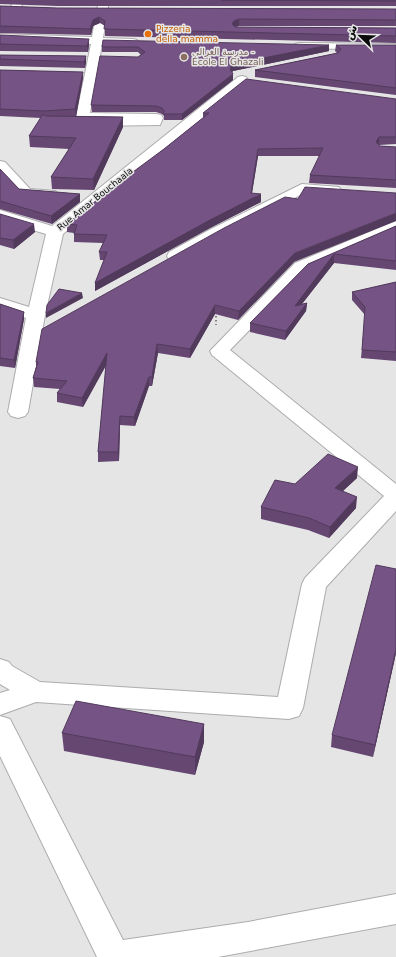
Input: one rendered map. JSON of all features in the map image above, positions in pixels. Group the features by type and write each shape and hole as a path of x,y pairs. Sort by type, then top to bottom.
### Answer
{"street":[{"path":"73,122 155,122 156,118 83,117 92,74 90,56 105,7 89,10"},
{"path":"0,37 98,32 144,42"},
{"path":"288,46 396,47"},
{"path":"320,58 375,48"},
{"path":"90,56 108,56"},
{"path":"77,74 92,74"},
{"name":"Rue Amar Bouchaala","path":"18,412 36,315 55,232 247,77"},
{"path":"0,164 26,193 98,197"},
{"path":"162,263 217,232 302,188 349,191"},
{"path":"0,215 55,232"},
{"path":"0,704 35,692 289,708 314,584 396,496 219,351 301,267 396,226"},
{"path":"0,303 36,315"},
{"path":"32,335 53,324"},
{"path":"0,669 3,673 35,692"},
{"path":"0,727 114,957 248,937 396,909"}],"path":[{"path":"216,308 216,332 236,334"}],"building":[{"path":"221,0 396,0 396,1"},
{"path":"0,6 57,8 396,9 396,20 239,19 234,21 232,24 235,27 396,28 396,36 104,29 105,21 99,17 93,20 90,29 0,26"},
{"path":"0,35 89,39 87,46 0,44"},
{"path":"103,40 329,45 233,64 230,69 233,74 182,114 163,114 164,111 162,108 156,106 91,105 100,56 138,57 145,52 138,47 102,47"},
{"path":"336,45 396,45 396,88 255,70 338,53 341,49"},
{"path":"0,55 86,56 84,62 0,59"},
{"path":"0,70 83,72 75,109 44,111 0,109"},
{"path":"246,79 396,99 396,137 379,137 376,142 380,146 396,147 396,180 310,175 323,148 258,149 251,193 261,194 95,283 107,252 99,252 107,235 74,234 77,225 67,224 209,113 203,113"},
{"path":"43,114 45,116 123,117 93,179 51,177 76,138 29,136"},
{"path":"0,169 19,189 80,194 51,216 0,201"},
{"path":"305,187 396,193 396,213 295,253 239,311 215,305 190,349 157,344 152,377 149,377 134,417 120,416 118,452 98,452 107,353 82,398 57,393 67,381 33,378 38,362 36,362 42,329 224,228 285,197 298,199"},
{"path":"0,214 34,224 13,240 0,238"},
{"path":"396,226 396,261 334,254 295,306 307,303 286,331 250,323 308,264"},
{"path":"396,282 396,352 362,350 365,307 352,292"},
{"path":"59,289 82,293 46,313 47,305"},
{"path":"0,304 24,312 14,360 0,358"},
{"path":"328,454 358,467 335,488 357,497 330,527 309,518 261,507 275,480 295,484"},
{"path":"376,565 396,569 396,649 375,745 332,735"},
{"path":"76,701 204,724 195,757 62,733"}],"place":[{"name":"Pizzeria della mamma","path":"148,34"},
{"name":"مدرسة الغزالي - École El Ghazali","path":"184,57"}]}
